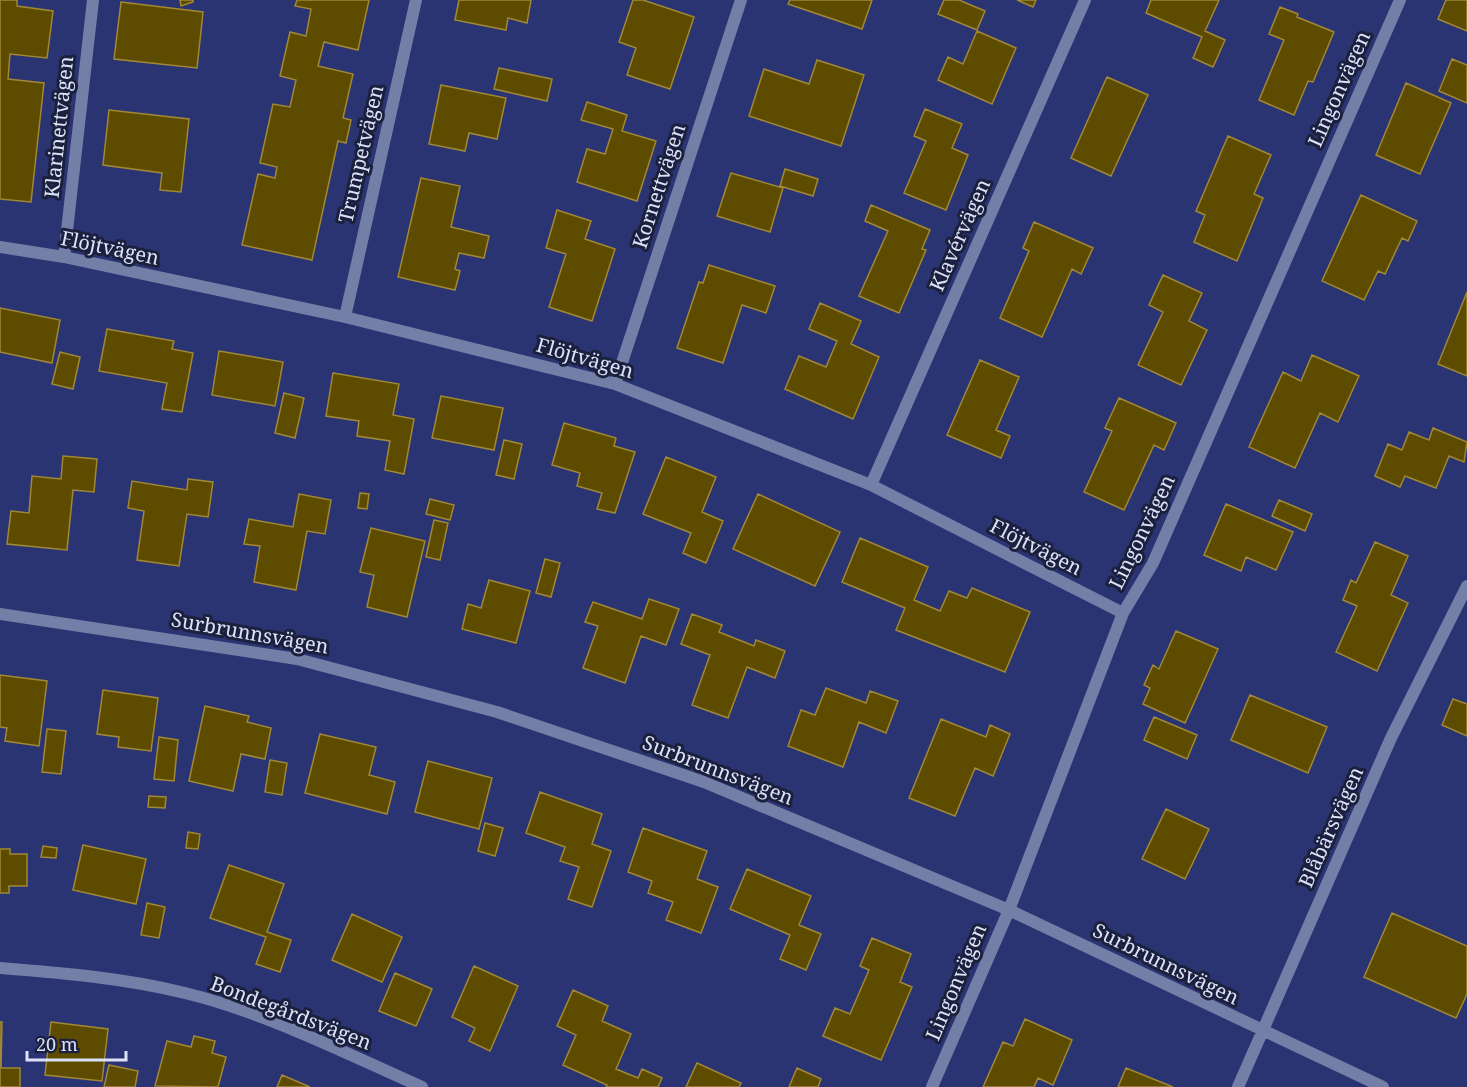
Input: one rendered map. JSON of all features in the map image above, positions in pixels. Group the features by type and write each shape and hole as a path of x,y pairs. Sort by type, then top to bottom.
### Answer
{"street":[{"name":"Klarinettvägen","path":"64,257 93,0"},
{"name":"Trumpetvägen","path":"345,316 416,0"},
{"name":"Kornettvägen","path":"615,384 741,0"},
{"name":"Klavérvägen","path":"871,485 1085,0"},
{"name":"Lingonvägen","path":"932,1087 1009,910 1123,613 1153,563 1400,0"},
{"name":"Flöjtvägen","path":"0,247 64,257 345,316 615,384 871,485 1123,613"},
{"name":"Blåbärsvägen","path":"1238,1087 1391,738 1467,586"},
{"name":"Surbrunnsvägen","path":"0,614 297,659 497,712 704,782 1009,910 1262,1032 1383,1087"},
{"name":"Bondegårdsvägen","path":"0,968 94,975 187,993 281,1025 422,1087"}],"building":[{"path":"0,0 17,0 17,6 53,11 47,58 10,54 8,79 44,83 31,202 0,199"},
{"path":"180,0 193,0 193,2 181,6"},
{"path":"297,0 369,0 358,50 324,42 318,66 353,74 343,118 351,120 346,143 338,141 312,260 242,245 258,174 275,178 277,167 260,163 273,104 290,107 296,80 280,76 290,32 306,36 311,9 295,6"},
{"path":"459,0 531,0 527,23 508,18 506,30 455,20"},
{"path":"633,0 643,0 694,17 670,89 627,75 636,48 619,42"},
{"path":"790,0 872,0 862,29 788,4"},
{"path":"944,0 959,0 985,11 977,30 938,14"},
{"path":"1017,0 1036,0 1033,7"},
{"path":"1151,0 1219,0 1205,31 1225,40 1213,67 1193,58 1202,37 1146,13"},
{"path":"1446,0 1467,0 1467,31 1438,19"},
{"path":"121,2 203,12 197,68 114,59"},
{"path":"1280,7 1298,14 1297,17 1334,32 1313,82 1308,81 1294,115 1259,100 1284,40 1269,34"},
{"path":"977,31 1016,48 992,104 938,80 948,57 963,64"},
{"path":"1452,59 1467,65 1467,103 1439,91"},
{"path":"817,60 864,75 841,146 749,116 764,69 809,84"},
{"path":"499,68 552,79 547,101 494,89"},
{"path":"1107,77 1148,95 1111,176 1071,158"},
{"path":"1406,83 1451,103 1420,174 1376,155"},
{"path":"441,85 506,98 497,139 469,133 465,151 429,144"},
{"path":"587,102 627,115 622,131 656,141 637,201 577,182 587,149 605,154 613,129 581,120"},
{"path":"925,109 962,124 952,148 968,155 946,210 904,193 926,141 914,136"},
{"path":"109,110 189,119 181,192 160,190 162,173 103,165"},
{"path":"1228,136 1271,155 1254,194 1263,198 1237,261 1194,242 1205,215 1196,211"},
{"path":"785,169 818,179 813,196 780,186"},
{"path":"731,173 783,188 770,232 717,216"},
{"path":"421,178 460,186 451,227 489,236 484,258 459,253 455,269 460,271 455,290 398,277"},
{"path":"1361,195 1417,221 1408,241 1402,238 1385,274 1378,271 1364,300 1322,281"},
{"path":"871,205 930,230 922,249 926,250 899,313 859,296 888,231 865,221"},
{"path":"557,210 591,221 585,239 615,249 592,321 549,307 566,254 546,248"},
{"path":"1034,222 1093,248 1081,274 1072,269 1042,337 1000,318 1029,251 1023,248"},
{"path":"709,265 775,286 766,313 742,305 723,363 677,348 699,282 703,283"},
{"path":"1163,275 1202,293 1189,321 1207,330 1181,385 1138,365 1163,312 1149,305"},
{"path":"1467,292 1467,376 1438,364"},
{"path":"820,303 861,321 851,344 879,357 853,419 785,389 799,356 826,367 837,341 809,329"},
{"path":"0,308 60,320 52,363 0,352"},
{"path":"107,329 174,341 172,349 193,353 182,412 162,409 167,383 99,371"},
{"path":"219,351 283,362 275,406 212,395"},
{"path":"60,352 80,357 73,389 52,384"},
{"path":"1312,355 1359,376 1338,422 1320,413 1295,468 1249,447 1283,372 1301,381"},
{"path":"980,360 1019,377 996,430 1010,436 1001,458 947,435"},
{"path":"333,373 399,384 393,415 414,419 404,474 385,470 390,441 357,436 359,421 326,416"},
{"path":"284,393 304,398 295,438 275,433"},
{"path":"441,396 503,408 494,450 432,438"},
{"path":"1119,398 1176,423 1164,450 1154,445 1124,510 1084,492 1112,431 1105,428"},
{"path":"564,423 616,438 614,446 635,452 615,513 597,509 602,493 577,486 580,473 552,465"},
{"path":"1433,428 1467,442 1464,462 1449,456 1436,488 1405,476 1400,487 1375,476 1388,444 1402,450 1409,432 1429,440"},
{"path":"504,440 522,444 514,479 496,475"},
{"path":"63,456 97,459 94,492 73,490 67,550 7,544 11,511 29,513 32,476 61,479"},
{"path":"666,457 716,477 702,512 723,521 706,563 683,553 691,533 643,514"},
{"path":"188,479 213,482 208,517 187,514 179,566 137,560 144,511 128,508 132,481 187,490"},
{"path":"360,493 369,494 367,509 358,508"},
{"path":"299,494 331,500 325,534 307,531 296,590 254,582 260,546 244,544 249,519 293,527"},
{"path":"758,494 840,532 815,586 733,549"},
{"path":"430,499 454,505 450,520 426,514"},
{"path":"1279,500 1312,514 1305,531 1272,516"},
{"path":"1226,504 1293,532 1276,570 1246,557 1241,571 1204,555"},
{"path":"434,520 448,523 440,560 426,557"},
{"path":"371,528 425,541 407,617 367,607 374,575 360,572"},
{"path":"860,538 928,567 914,600 940,611 949,591 967,598 972,588 1030,612 1005,672 896,630 905,608 842,582"},
{"path":"1375,542 1408,556 1391,595 1408,603 1377,671 1336,652 1357,606 1343,600 1351,580 1356,583"},
{"path":"545,559 560,563 551,597 536,593"},
{"path":"489,580 530,591 516,643 462,629 468,604 481,608"},
{"path":"649,599 679,609 666,645 641,636 625,683 583,668 598,626 585,622 593,602 642,619"},
{"path":"692,614 722,625 719,632 754,646 756,640 785,651 775,678 747,667 728,718 692,705 710,655 681,644"},
{"path":"1176,631 1218,649 1185,723 1143,704 1150,688 1144,685 1153,665 1159,669"},
{"path":"0,675 47,681 39,746 5,741 7,728 0,727"},
{"path":"826,688 866,703 870,691 898,701 886,733 859,722 843,767 788,746 801,710 815,715"},
{"path":"103,690 158,698 151,751 118,747 119,737 97,734"},
{"path":"1250,695 1327,727 1308,773 1231,740"},
{"path":"1453,699 1467,704 1467,736 1442,725"},
{"path":"205,706 249,716 247,722 271,728 265,759 241,754 233,791 189,781"},
{"path":"1154,717 1197,735 1187,759 1144,740"},
{"path":"941,719 986,737 990,725 1010,734 993,776 975,768 955,816 909,798"},
{"path":"47,729 66,731 61,774 42,772"},
{"path":"320,734 376,747 369,775 395,782 387,814 305,793"},
{"path":"159,737 178,740 174,781 154,779"},
{"path":"270,760 287,763 282,795 265,792"},
{"path":"428,761 492,778 479,829 415,812"},
{"path":"540,792 602,814 592,844 611,851 592,907 568,899 579,867 560,861 565,847 526,833"},
{"path":"149,796 166,797 165,808 148,807"},
{"path":"1166,809 1209,829 1185,879 1142,859"},
{"path":"485,823 503,828 495,856 478,851"},
{"path":"643,828 707,851 697,879 718,887 701,933 666,920 673,902 648,893 652,881 628,872"},
{"path":"188,832 200,834 198,849 186,848"},
{"path":"83,845 146,859 136,904 73,890"},
{"path":"43,846 57,848 56,858 41,857"},
{"path":"0,849 10,849 10,854 27,854 27,886 9,886 9,893 0,893"},
{"path":"229,865 284,884 267,932 291,940 280,972 256,964 266,937 210,918"},
{"path":"747,869 811,896 799,925 821,934 806,970 780,959 790,935 730,909"},
{"path":"147,903 165,907 159,938 141,935"},
{"path":"1392,913 1467,946 1467,994 1456,1018 1364,977"},
{"path":"352,914 402,937 382,982 332,960"},
{"path":"872,938 911,954 900,982 912,987 881,1060 823,1036 835,1008 850,1014 869,970 860,966"},
{"path":"474,966 518,986 490,1051 469,1041 475,1028 452,1017"},
{"path":"395,973 432,989 416,1026 379,1011"},
{"path":"573,990 608,1006 602,1021 631,1034 616,1069 638,1078 642,1069 662,1078 658,1087 606,1087 607,1085 563,1065 576,1035 557,1026"},
{"path":"1025,1019 1072,1040 1053,1085 1038,1078 1034,1087 983,1087 1003,1042 1013,1046"},
{"path":"0,1022 2,1022 1,1068 20,1068 20,1087 0,1087"},
{"path":"51,1022 108,1029 102,1081 45,1075"},
{"path":"194,1036 215,1041 212,1053 226,1057 218,1087 155,1086 167,1041 191,1047"},
{"path":"697,1063 741,1083 739,1087 686,1087"},
{"path":"109,1065 138,1071 135,1087 104,1087"},
{"path":"797,1068 821,1079 818,1087 789,1087"},
{"path":"1126,1068 1173,1087 1118,1087"},
{"path":"282,1075 310,1087 277,1087"}]}
